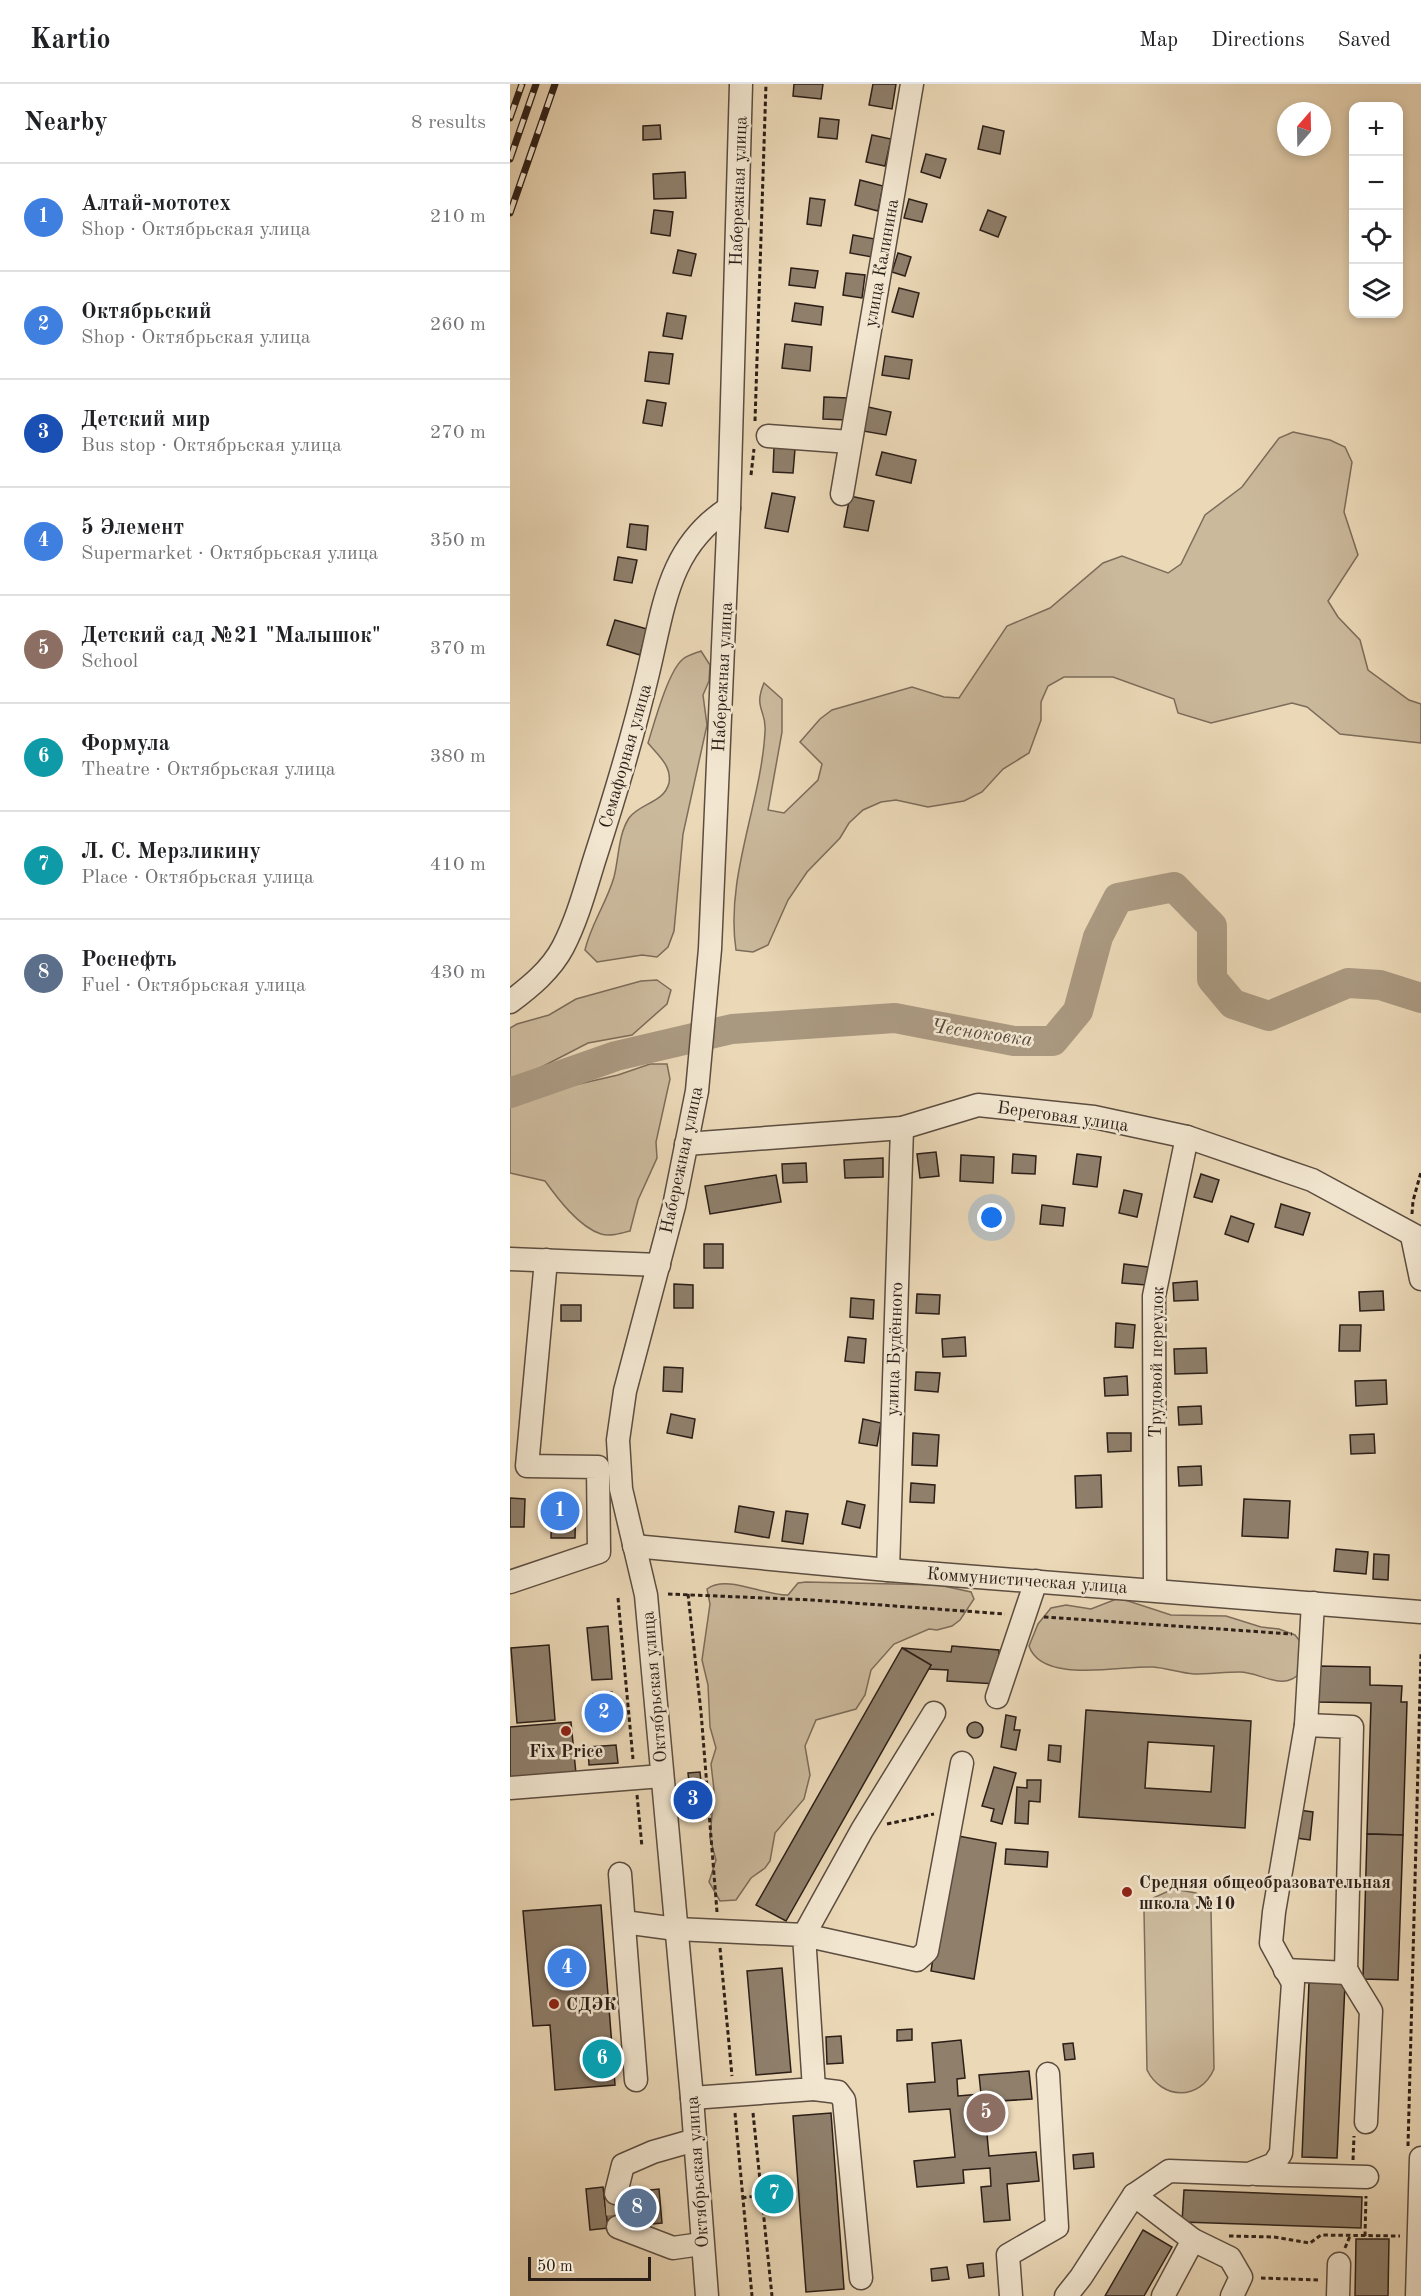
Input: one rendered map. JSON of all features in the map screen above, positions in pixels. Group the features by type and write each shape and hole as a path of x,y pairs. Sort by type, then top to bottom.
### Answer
{"street":[{"name":"Набережная улица","path":"659,1265 697,1091 710,949 729,508 741,84"},
{"name":"улица Калинина","path":"842,494 912,84"},
{"path":"759,436 850,442"},
{"name":"Семафорная улица","path":"510,1002 534,984 563,948 575,920 627,759 672,574 696,536 709,521 729,508"},
{"name":"Береговая улица","path":"686,1143 902,1128 978,1105 1094,1117 1187,1137 1312,1180 1370,1210 1416,1238"},
{"name":"улица Будённого","path":"888,1570 902,1128"},
{"name":"Трудовой переулок","path":"1155,1590 1154,1296 1187,1137"},
{"path":"1416,1238 1421,1279"},
{"path":"510,1258 659,1265"},
{"path":"510,1582 598,1552 598,1467 526,1466 546,1260"},
{"name":"Октябрьская улица","path":"659,1265 625,1391 618,1440 621,1490 646,1595 692,2098 701,2244 707,2296"},
{"name":"Коммунистическая улица","path":"634,1546 888,1570 1421,1612"},
{"path":"997,1697 1036,1581"},
{"path":"1249,2174 1274,2164 1281,2153 1293,1983 1272,1943 1274,1912 1306,1725 1313,1603"},
{"path":"814,2089 804,1935 862,1830 934,1713"},
{"path":"1306,1725 1352,1727 1346,1970 1371,2011 1366,2122"},
{"path":"624,1922 676,1929 804,1935 917,1960 927,1951 962,1763"},
{"path":"510,1788 662,1776"},
{"path":"620,1874 636,2080"},
{"path":"1285,1970 1348,1973"},
{"path":"1011,2296 1008,2255 1057,2227 1048,2074"},
{"path":"692,2098 814,2089 838,2092 844,2100 861,2278"},
{"path":"616,2193 623,2165 653,2152 695,2140"},
{"path":"1414,2154 1418,2296"},
{"path":"1066,2296 1081,2277 1134,2195 1169,2170 1359,2176"},
{"path":"1134,2195 1193,2240 1230,2258 1236,2287"},
{"path":"618,2227 673,2248 701,2244"},
{"path":"1163,2296 1193,2240"}],"path":[{"path":"751,476 759,436 766,84"},
{"path":"1416,1238 1413,1201 1421,1172"},
{"path":"668,1594 812,1600 1310,1635"},
{"path":"618,1598 642,1847"},
{"path":"1414,2154 1421,1653"},
{"path":"862,1830 953,1810"},
{"path":"751,2094 772,2296"},
{"path":"1365,2236 1354,2134 1366,2122"},
{"path":"742,2198 762,2195"},
{"path":"1219,2236 1274,2237 1310,2243 1321,2235 1405,2236"},
{"path":"1236,2287 1338,2280"}],"shaded area":[{"path":"1293,432 1330,440 1345,447 1352,462 1344,512 1358,555 1328,601 1338,617 1360,640 1368,670 1409,700 1421,704 1421,743 1340,734 1307,707 1292,703 1211,723 1178,713 1174,699 1113,677 1064,677 1048,686 1041,702 1041,720 1029,753 1003,769 982,792 964,801 928,807 896,800 881,802 863,810 807,872 788,900 768,945 753,952 736,950 735,895 762,759 765,725 760,699 764,683 782,699 782,732 768,810 784,813 818,780 822,764 800,742 820,719 832,710 912,687 944,697 959,698 1007,626 1050,608 1103,563 1122,556 1168,573 1181,564 1205,515 1242,487 1279,438"},
{"path":"701,651 710,665 709,681 703,695 707,725 683,834 674,931 668,947 657,957 642,955 597,962 585,950 614,877 625,825 634,813 662,795 669,783 666,766 648,743 658,711 677,665 685,658"},
{"path":"657,980 671,990 667,1004 632,1035 588,1043 530,1073 510,1078 510,1028 549,1015 576,999 641,981"},
{"path":"650,1064 667,1064 670,1079 656,1142 657,1158 638,1200 630,1231 601,1234 585,1225 570,1212 545,1181 510,1173 510,1104"},
{"path":"798,1583 939,1585 971,1592 974,1599 960,1620 952,1626 937,1630 929,1629 894,1644 871,1670 865,1695 856,1709 816,1720 805,1746 810,1775 804,1799 775,1833 770,1861 765,1868 751,1878 736,1900 720,1901 709,1882 716,1860 710,1838 714,1790 711,1764 716,1748 710,1727 708,1685 702,1660 710,1604 707,1589 725,1584 788,1595"},
{"path":"1119,1598 1171,1615 1226,1616 1295,1635 1306,1649 1300,1673 1286,1681 1279,1681 1248,1673 1194,1674 1153,1667 1104,1670 1066,1669 1050,1665 1037,1658 1029,1646 1038,1624 1051,1608 1066,1605 1091,1609"},
{"path":"1173,1889 1196,1893 1211,1910 1214,2069 1200,2087 1181,2093 1162,2087 1147,2070 1144,1911 1153,1898"}],"building":[{"path":"794,84 823,84 821,99 793,96"},
{"path":"873,84 896,84 892,109 869,105"},
{"path":"820,118 839,120 837,139 818,137"},
{"path":"660,125 661,139 643,140 643,126"},
{"path":"983,126 1004,131 1000,154 978,149"},
{"path":"872,135 891,139 885,166 866,162"},
{"path":"926,154 946,159 940,178 921,172"},
{"path":"685,172 686,198 654,199 653,174"},
{"path":"860,180 883,186 878,211 855,205"},
{"path":"810,198 825,200 821,226 807,224"},
{"path":"909,199 927,204 922,222 904,218"},
{"path":"654,210 673,212 670,236 651,233"},
{"path":"988,210 1006,217 998,237 980,230"},
{"path":"853,235 875,239 872,257 850,253"},
{"path":"678,250 696,254 691,276 673,273"},
{"path":"898,253 911,257 905,276 892,272"},
{"path":"791,268 818,271 815,288 789,285"},
{"path":"846,273 865,275 862,298 843,295"},
{"path":"899,288 919,293 913,317 892,312"},
{"path":"795,303 823,307 821,325 792,321"},
{"path":"667,313 686,316 682,339 663,336"},
{"path":"785,344 812,347 810,371 782,368"},
{"path":"649,352 673,354 669,384 645,381"},
{"path":"885,356 912,360 909,379 882,375"},
{"path":"824,397 848,398 847,420 823,419"},
{"path":"647,400 666,403 662,426 643,423"},
{"path":"868,407 891,412 886,435 863,431"},
{"path":"774,447 795,449 793,473 773,472"},
{"path":"882,452 916,460 911,483 876,475"},
{"path":"772,493 795,497 788,532 765,528"},
{"path":"850,496 874,501 868,531 844,527"},
{"path":"630,524 648,526 646,550 627,547"},
{"path":"618,557 637,560 632,583 614,580"},
{"path":"615,620 647,629 640,655 607,645"},
{"path":"936,1152 939,1176 920,1178 917,1154"},
{"path":"1013,1154 1036,1156 1035,1174 1012,1173"},
{"path":"1077,1154 1101,1157 1097,1187 1073,1184"},
{"path":"961,1155 994,1157 993,1183 960,1181"},
{"path":"883,1158 883,1177 845,1178 844,1160"},
{"path":"806,1163 807,1182 783,1183 782,1164"},
{"path":"1201,1174 1219,1180 1212,1202 1194,1197"},
{"path":"776,1175 781,1202 710,1214 705,1186"},
{"path":"1124,1190 1142,1194 1137,1217 1119,1213"},
{"path":"1281,1204 1310,1213 1303,1235 1275,1227"},
{"path":"1042,1205 1065,1208 1063,1226 1040,1224"},
{"path":"1231,1216 1254,1224 1248,1242 1225,1234"},
{"path":"704,1244 723,1244 723,1268 704,1268"},
{"path":"1124,1264 1148,1267 1146,1285 1122,1283"},
{"path":"1197,1281 1198,1300 1174,1301 1173,1283"},
{"path":"674,1284 693,1285 693,1308 674,1308"},
{"path":"1383,1291 1384,1310 1360,1311 1359,1292"},
{"path":"917,1294 940,1295 939,1314 916,1313"},
{"path":"851,1298 874,1300 873,1319 850,1317"},
{"path":"561,1305 581,1305 581,1321 561,1321"},
{"path":"1116,1323 1135,1325 1133,1348 1115,1347"},
{"path":"1340,1325 1361,1325 1360,1351 1339,1351"},
{"path":"848,1337 866,1339 864,1363 845,1361"},
{"path":"965,1337 966,1356 943,1357 942,1339"},
{"path":"1206,1348 1207,1373 1175,1374 1174,1349"},
{"path":"664,1367 683,1368 682,1392 663,1391"},
{"path":"916,1372 940,1373 938,1392 915,1390"},
{"path":"1127,1376 1128,1395 1105,1396 1104,1378"},
{"path":"1386,1380 1387,1404 1356,1406 1355,1381"},
{"path":"1201,1406 1202,1424 1179,1425 1178,1407"},
{"path":"671,1414 695,1419 692,1438 667,1433"},
{"path":"863,1419 881,1423 877,1446 859,1443"},
{"path":"913,1433 939,1435 937,1466 912,1465"},
{"path":"1107,1433 1131,1433 1131,1451 1108,1452"},
{"path":"1374,1434 1375,1453 1351,1454 1350,1435"},
{"path":"1201,1466 1202,1485 1179,1486 1178,1467"},
{"path":"1101,1475 1102,1507 1076,1508 1075,1476"},
{"path":"911,1483 935,1485 934,1503 910,1502"},
{"path":"510,1498 525,1499 524,1527 510,1527"},
{"path":"552,1499 576,1499 575,1538 551,1538"},
{"path":"1244,1499 1290,1501 1288,1538 1242,1536"},
{"path":"847,1501 865,1505 860,1528 842,1524"},
{"path":"739,1506 774,1512 769,1538 735,1532"},
{"path":"786,1511 808,1514 803,1544 782,1541"},
{"path":"1336,1549 1368,1552 1366,1574 1334,1571"},
{"path":"1374,1554 1389,1555 1388,1580 1373,1579"},
{"path":"608,1626 612,1679 592,1680 587,1628"},
{"path":"549,1645 555,1720 517,1723 511,1648"},
{"path":"952,1646 999,1650 997,1684 947,1681 948,1670 929,1669 931,1665 902,1648 951,1652"},
{"path":"902,1648 931,1665 786,1921 756,1905"},
{"path":"1318,1666 1370,1667 1370,1685 1402,1686 1401,1702 1407,1702 1403,1835 1367,1834 1371,1703 1317,1702"},
{"path":"612,1692 615,1732 596,1733 593,1694"},
{"path":"1086,1710 1251,1721 1245,1828 1079,1817","holes":["1148,1742 1214,1746 1211,1792 1145,1788"]},
{"path":"1006,1715 1016,1717 1014,1730 1020,1730 1016,1750 1001,1747"},
{"path":"571,1722 576,1774 510,1780 510,1727"},
{"path":"972,1722 978,1722 983,1730 981,1736 972,1738 967,1733 967,1727"},
{"path":"616,1745 618,1763 589,1765 588,1747"},
{"path":"1049,1745 1061,1746 1060,1762 1048,1760"},
{"path":"994,1767 1016,1773 1002,1824 991,1821 994,1809 982,1806"},
{"path":"700,1772 703,1801 691,1802 688,1773"},
{"path":"1027,1780 1041,1780 1040,1802 1029,1801 1028,1824 1015,1823 1017,1787 1027,1788"},
{"path":"1298,1810 1313,1812 1310,1840 1296,1838"},
{"path":"1367,1834 1403,1835 1398,1980 1363,1979"},
{"path":"953,1835 996,1843 974,1979 931,1971"},
{"path":"1006,1849 1048,1852 1047,1867 1005,1864"},
{"path":"601,1905 615,2085 555,2090 550,2025 533,2026 523,1911"},
{"path":"782,1968 791,2072 756,2075 747,1971"},
{"path":"1309,1982 1345,1984 1337,2158 1302,2157"},
{"path":"912,2029 912,2040 897,2041 897,2030"},
{"path":"841,2036 843,2063 827,2064 826,2037"},
{"path":"961,2040 965,2078 957,2079 958,2096 981,2094 979,2075 1029,2071 1032,2099 984,2102 989,2156 1036,2152 1039,2181 1007,2184 1010,2220 984,2222 981,2187 991,2186 990,2168 963,2170 964,2183 917,2187 914,2161 955,2157 950,2109 909,2112 907,2084 935,2082 932,2043"},
{"path":"1073,2043 1075,2059 1065,2060 1063,2044"},
{"path":"831,2113 844,2289 806,2292 793,2116"},
{"path":"1093,2153 1094,2167 1074,2169 1073,2155"},
{"path":"603,2187 608,2228 590,2230 586,2189"},
{"path":"659,2189 662,2223 608,2228 604,2195"},
{"path":"1184,2190 1362,2197 1361,2228 1182,2222"},
{"path":"1143,2230 1172,2247 1144,2296 1105,2296"},
{"path":"1356,2239 1389,2239 1388,2296 1355,2296"},
{"path":"983,2263 984,2276 969,2278 967,2265"},
{"path":"947,2267 949,2279 932,2281 931,2269"}],"waterway":[{"name":"Чесноковка","path":"510,1093 616,1056 732,1029 895,1018 1014,1041 1053,1041 1078,1011 1098,937 1118,898 1174,887 1212,926 1212,979 1233,1004 1269,1016 1348,983 1380,985 1421,998"}],"tunnel":[{"path":"616,2193 618,2227"}],"railway":[{"path":"510,118 522,84"},
{"path":"510,159 536,84"},
{"path":"510,213 555,84"}],"place":[{"name":"Алтай-мототех","path":"560,1511"},
{"name":"Октябрьский","path":"604,1713"},
{"name":"Fix Price","path":"566,1731"},
{"name":"Детский мир","path":"693,1800"},
{"name":"Средняя общеобразовательная школа №10","path":"1127,1892"},
{"name":"5 Элемент","path":"567,1968"},
{"name":"СДЭК","path":"554,2004"},
{"name":"Формула","path":"602,2059"},
{"name":"Детский сад №21 \"Малышок\"","path":"986,2113"},
{"name":"Л. С. Мерзликину","path":"774,2194"},
{"name":"Роснефть","path":"637,2208"}]}
